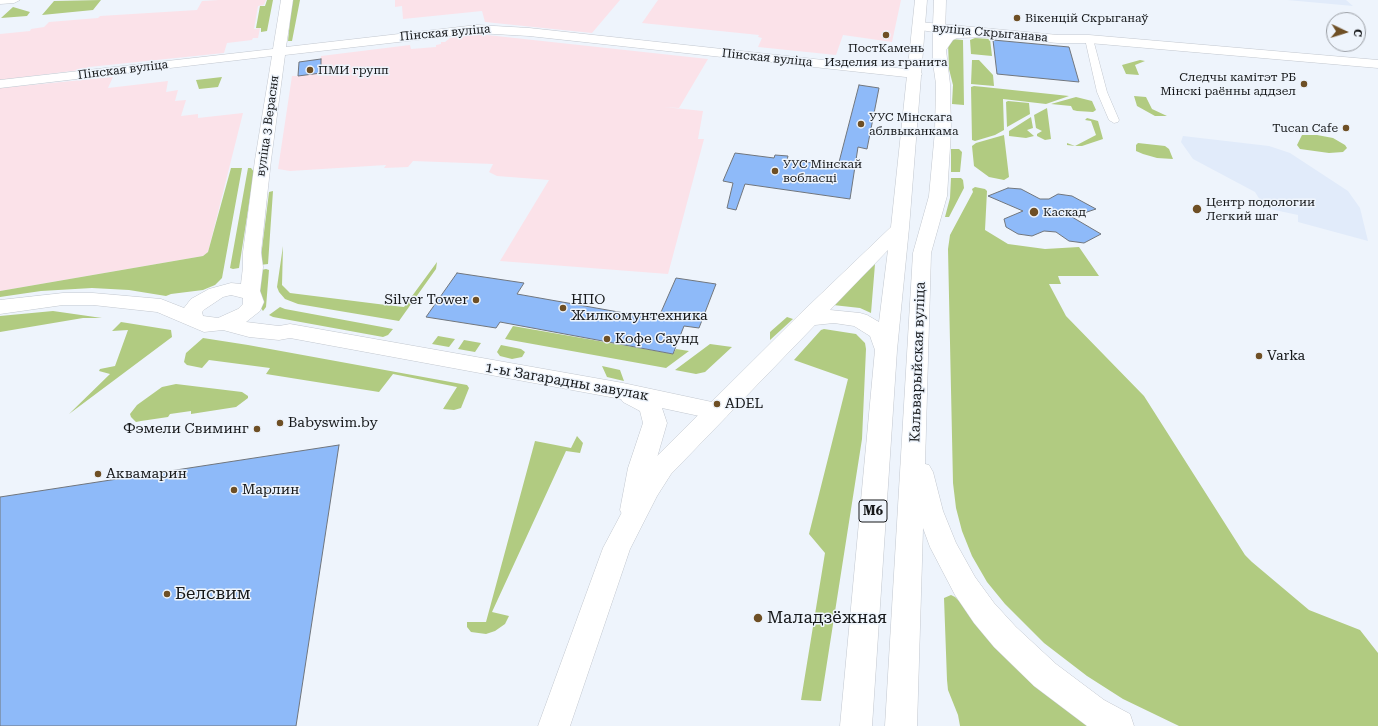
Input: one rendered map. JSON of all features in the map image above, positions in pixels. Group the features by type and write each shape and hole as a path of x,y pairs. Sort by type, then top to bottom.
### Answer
{"main road":[{"path":"0,1 14,0"},
{"name":"вуліца 3 Верасня","path":"250,301 253,267 252,252 263,160 287,0"},
{"name":"Кальварыйская вуліца","path":"901,726 902,679 915,438 922,253 938,196 924,160 914,77 921,0"},
{"name":"Кальварыйская вуліца","path":"856,726 886,350 900,228 924,160 943,131 943,84 940,63 941,48 939,27 940,0"},
{"name":"вуліца Скрыганава","path":"919,26 1060,35 1089,39 1378,64"},
{"name":"вуліца Скрыганава","path":"939,27 1058,39 1089,39"},
{"name":"Пінская вуліца","path":"0,84 462,30 491,29 860,68 931,79 943,84"},
{"path":"941,48 949,37 955,34 988,33"},
{"path":"554,726 617,548 632,515 647,488 662,467 900,228"},
{"name":"вуліца 3 Верасня","path":"194,320 192,317 194,308 216,293 240,272 252,252"},
{"name":"1-ы Загарадны завулак","path":"216,293 239,289 250,301 286,326 290,331"},
{"path":"161,306 216,293"},
{"path":"0,307 63,299 93,299 161,306 204,325 225,324 239,318 250,301"},
{"path":"808,319 834,316 860,320 877,331 882,337 886,350"},
{"name":"1-ы Загарадны завулак","path":"225,324 249,330 279,333 290,331 623,391 718,411"},
{"path":"623,391 648,405 653,412 655,423 641,468 632,515"},
{"path":"915,438 919,469 930,511 950,557 974,599 1005,637 1036,667 1067,693 1118,726"}],"street":[{"path":"1089,39 1102,92 1114,120"}],"shaded area":[{"path":"266,0 264,5 258,6 254,29 260,28 258,38 227,43 224,53 89,67 80,70 0,80 0,34 30,31 31,29 44,27 49,22 98,18 100,16 197,10 202,1"},
{"path":"395,0 620,0 592,33 485,22 482,11 403,19 402,6 395,7"},
{"path":"658,0 901,0 892,42 843,35 836,55 758,47 762,38 758,37 759,35 642,23"},
{"path":"1287,0 1346,0 1353,6"},
{"path":"478,34 708,59 679,108 664,107 703,111 698,139 704,139 668,274 500,261 549,180 497,176 489,172 493,164 413,161 408,167 384,168 386,165 290,171 278,169 292,76 298,76 299,62 321,59 321,56 410,45 411,49 436,47 436,45 441,44 441,42 445,42 450,38"},
{"path":"113,77 108,88 168,81 166,92 178,90 175,101 186,100 181,116 198,114 198,118 243,113 208,252 203,256 0,291 0,88"},
{"path":"1183,136 1269,146 1290,153 1348,191 1360,208 1368,241 1298,222 1298,215 1265,208 1255,192 1193,159 1181,142"}],"green space":[{"path":"101,0 93,10 42,15 54,1"},
{"path":"267,0 273,0 267,31 261,32 261,28 256,28 260,6 265,6"},
{"path":"292,0 300,0 292,41 288,41"},
{"path":"13,7 30,12 27,16 1,18"},
{"path":"975,38 990,39 992,56 971,54 970,40"},
{"path":"951,39 963,40 964,105 952,104 953,85 949,69 948,43"},
{"path":"972,60 979,60 993,75 994,86 971,84"},
{"path":"1140,60 1145,61 1135,65 1139,75 1126,74 1122,65"},
{"path":"222,77 218,87 199,89 196,80"},
{"path":"974,86 1069,96 1046,104 1003,99 1004,130 995,135 975,141 972,140 971,87"},
{"path":"1134,96 1146,97 1152,109 1167,116 1155,116 1137,106"},
{"path":"1076,97 1092,101 1096,110 1093,112 1077,111 1073,110 1071,106 1051,104"},
{"path":"1006,102 1029,103 1030,114 1007,127"},
{"path":"1047,108 1051,139 1045,140 1037,136 1037,134 1042,131 1036,128 1034,115"},
{"path":"1031,117 1033,128 1027,130 1034,136 1026,138 1009,136 1009,131"},
{"path":"1087,118 1098,121 1103,139 1082,146 1075,146 1096,135 1091,121 1085,120"},
{"path":"1004,135 1009,177 1004,180 989,177 974,166 972,146 976,143"},
{"path":"1302,135 1317,135 1333,138 1345,145 1347,148 1343,152 1329,153 1300,149 1297,145"},
{"path":"1138,143 1165,146 1169,149 1173,159 1157,158 1136,151 1136,145"},
{"path":"951,149 959,149 962,152 960,172 951,172"},
{"path":"231,168 242,168 222,278 215,285 203,290 166,296 129,290 92,288 41,291 0,297 0,291 203,256 208,252"},
{"path":"248,168 251,168 254,172 239,268 233,269 230,268"},
{"path":"951,178 961,178 963,180 964,188 949,217 945,217 950,198"},
{"path":"975,187 985,189 987,191 985,230 1008,244 1045,249 1079,247 1099,276 1058,276 1061,284 1049,284 1066,316 1144,396 1245,555 1309,610 1360,630 1378,653 1378,726 1179,726 1123,699 1087,676 1044,643 1005,604 987,582 972,556 962,531 956,508 953,483 948,249 950,235 973,192 972,189"},
{"path":"273,191 268,264 260,265 269,192"},
{"path":"283,246 282,285 290,293 404,307 437,262 436,269 399,321 298,304 285,299 277,287"},
{"path":"875,264 871,313 860,308 833,305"},
{"path":"261,270 269,270 266,307 263,311 257,303"},
{"path":"280,307 393,329 388,335 383,337 273,317 269,315"},
{"path":"53,311 102,318 83,318 0,332 0,316"},
{"path":"787,317 793,319 770,340 770,332"},
{"path":"121,322 171,330 172,337 69,414 110,374 99,371 100,369 115,366 128,330 112,331"},
{"path":"513,326 673,354 676,349 689,351 666,368 505,339"},
{"path":"824,329 856,334 865,343 866,349 862,439 821,701 801,700 825,553 809,534 848,379 794,360 821,330"},
{"path":"438,336 455,339 449,347 432,344"},
{"path":"203,338 467,385 469,388 461,408 454,410 443,409 457,387 393,374 379,392 266,374 270,368 209,360 202,368 187,365 184,362 186,353"},
{"path":"464,340 481,343 475,352 458,349"},
{"path":"710,344 732,347 705,372 696,374 675,370"},
{"path":"501,345 521,349 525,352 522,357 512,359 500,356 497,352"},
{"path":"602,366 620,370 624,381 607,377"},
{"path":"176,384 242,392 248,396 248,398 236,407 191,414 191,411 170,414 168,417 136,422 131,417 130,414 137,405 162,387"},
{"path":"577,436 583,443 580,453 566,451 492,612 509,616 505,624 495,631 486,634 471,632 467,627 467,622 486,622 535,441 571,448"},
{"path":"951,595 955,597 1091,726 960,726 958,715 948,690 947,680 944,598"}],"building":[{"path":"993,40 1069,47 1079,82 997,74"},
{"name":"ПМИ групп","path":"321,59 321,73 298,76 299,62"},
{"path":"859,85 879,88 867,149 858,147 850,199 745,184 736,210 727,208 733,183 723,181 735,153 774,158 775,155 788,156 787,160 838,166"},
{"path":"1008,188 1021,189 1040,199 1049,199 1058,194 1072,196 1096,209 1072,217 1101,234 1084,243 1069,241 1056,232 1044,231 1032,236 1018,234 1006,227 1004,219 1023,211 988,196"},
{"name":"НПО Жилкомунтехника","path":"457,273 524,283 517,294 658,319 676,278 716,284 699,328 684,326 673,354 500,322 496,328 426,317"},
{"path":"339,445 296,726 0,726 0,497"}],"place":[{"name":"Вікенцій Скрыганаў","path":"1017,18"},
{"name":"ПостКамень Изделия из гранита","path":"886,35"},
{"name":"ПМИ групп","path":"310,70"},
{"name":"Следчы камітэт РБ Мінскі раённы аддзел","path":"1304,84"},
{"name":"УУС Мінскага аблвыканкама","path":"861,124"},
{"name":"Tucan Cafe","path":"1346,128"},
{"name":"УУС Мінскай вобласці","path":"775,171"},
{"name":"Центр подологии Легкий шаг","path":"1197,209"},
{"name":"Каскад","path":"1034,212"},
{"name":"Silver Tower","path":"476,300"},
{"name":"НПО Жилкомунтехника","path":"563,308"},
{"name":"Кофе Саунд","path":"607,339"},
{"name":"Varka","path":"1259,356"},
{"name":"ADEL","path":"717,404"},
{"name":"Babyswim.by","path":"280,423"},
{"name":"Фэмели Свиминг","path":"257,429"},
{"name":"Аквамарин","path":"98,474"},
{"name":"Марлин","path":"234,490"},
{"name":"Белсвим","path":"167,594"},
{"name":"Маладзёжная","path":"758,618"}]}
